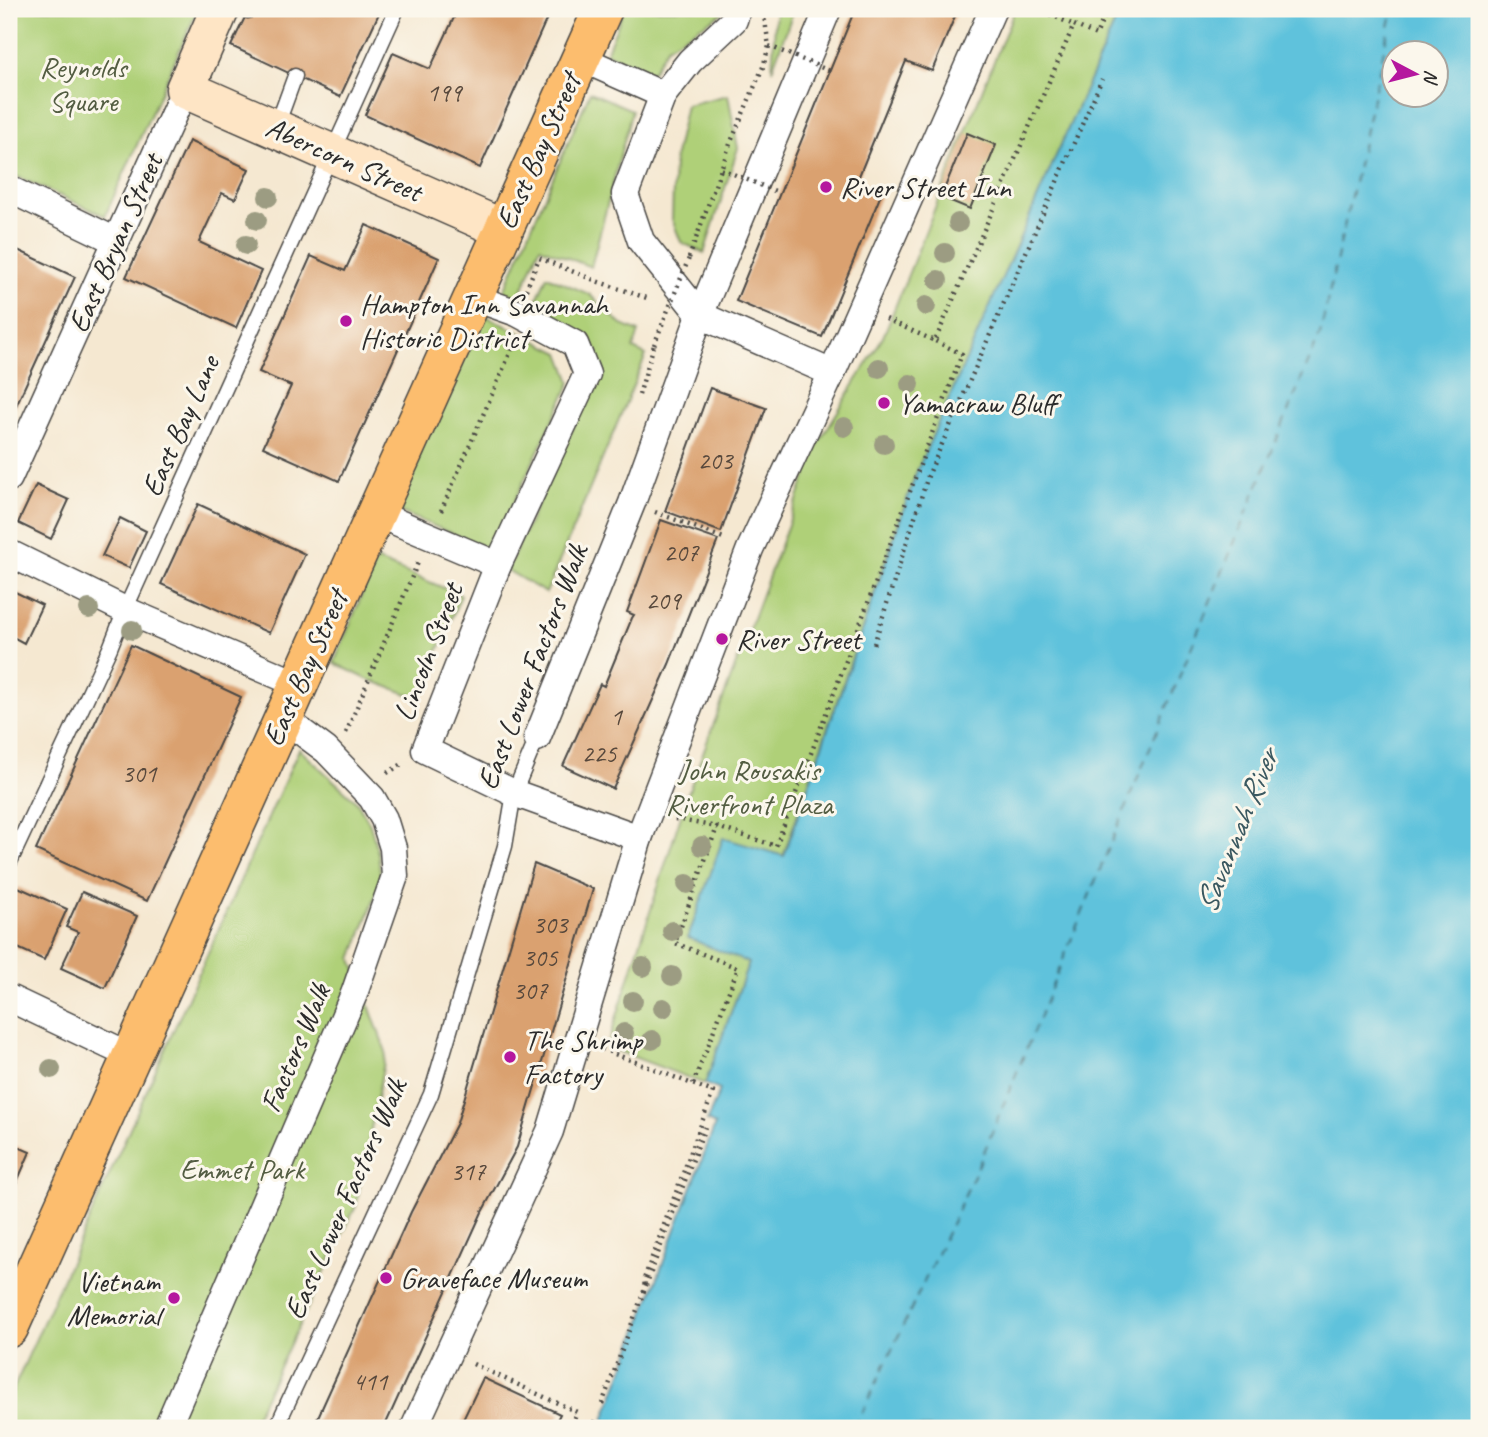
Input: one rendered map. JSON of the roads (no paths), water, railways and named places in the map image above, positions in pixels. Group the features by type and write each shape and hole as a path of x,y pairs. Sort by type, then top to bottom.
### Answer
{"main road":[{"name":"East Bay Street","path":"9,1328 603,9"}],"street":[{"name":"East Bryan Street","path":"9,478 184,89 237,9"},
{"name":"East Lower Factors Walk","path":"537,737 632,503 700,315 828,9"},
{"path":"414,1428 550,1131 639,838 750,549 832,373 993,9"},
{"path":"748,12 734,20 690,61 663,95 625,194 641,241 700,315 832,373"},
{"path":"580,58 663,95"},
{"name":"Abercorn Street","path":"184,89 503,229"},
{"path":"9,189 116,241"},
{"path":"472,297 517,313 575,344 586,374 498,565"},
{"name":"Lincoln Street","path":"375,513 498,565 425,750 514,793 639,838"},
{"path":"9,552 125,610 298,684"},
{"name":"Factors Walk","path":"167,1428 355,993 395,876 393,848 384,819 372,798 326,750 283,718"},
{"path":"9,998 131,1056"}],"lane":[{"name":"East Bay Lane","path":"9,864 110,649 125,610 397,9"},
{"path":"276,130 295,76"},
{"name":"East Lower Factors Walk","path":"276,1428 430,1094 505,846 514,793 537,737"}],"water":[{"name":"Savannah River","path":"1121,9 1479,9 1479,1428 601,1428 715,1125 707,1121 720,1090 705,1084 749,963 688,938 723,838 784,856 917,471"}],"place":[{"name":"River Street Inn","path":"826,187"},
{"name":"Hampton Inn Savannah Historic District","path":"346,321"},
{"name":"Yamacraw Bluff","path":"884,403"},
{"name":"River Street","path":"722,639"},
{"name":"The Shrimp Factory","path":"510,1057"},
{"name":"Graveface Museum","path":"386,1278"},
{"name":"Vietnam Memorial","path":"174,1298"}],"park label":[{"name":"Reynolds Square","path":"83,84"},
{"name":"John Rousakis Riverfront Plaza","path":"749,787"},
{"name":"Emmet Park","path":"242,1169"}]}
